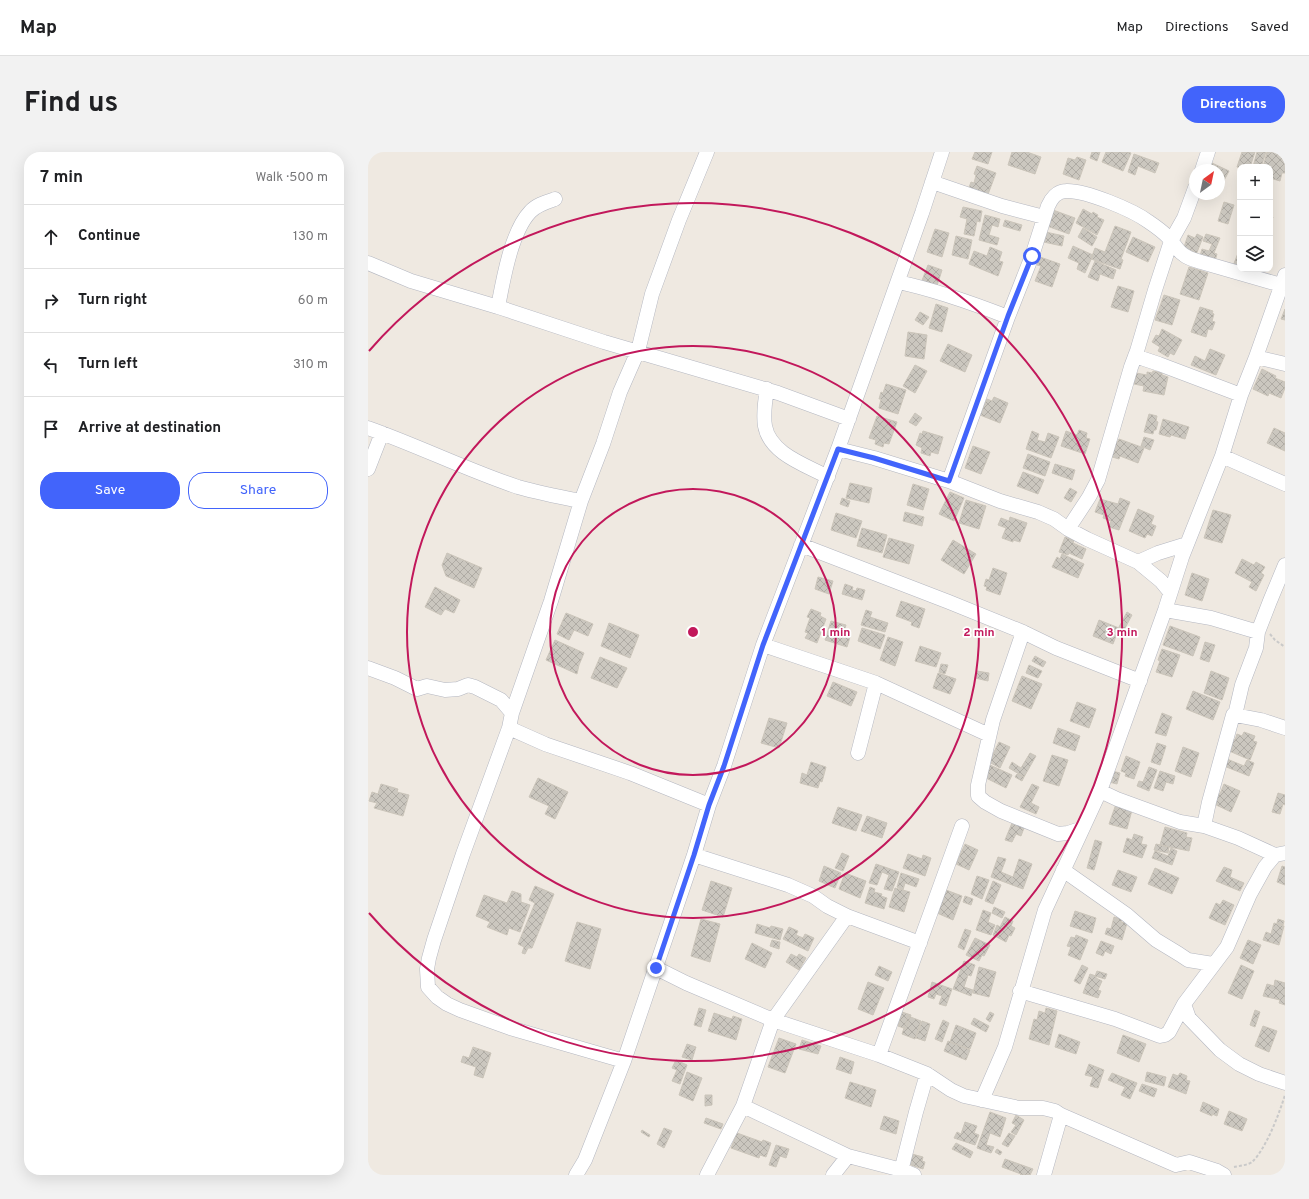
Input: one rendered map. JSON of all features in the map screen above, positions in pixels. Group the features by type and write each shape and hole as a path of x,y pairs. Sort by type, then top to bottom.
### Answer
{"street":[{"path":"624,1061 592,1050 510,1028 447,1004 437,997 428,987 427,969 429,958 463,854 510,728 512,713 551,601 581,501 603,444 620,392 638,351 652,294 707,152"},
{"path":"576,1175 585,1160 624,1061 694,855 709,805 724,766 763,645 849,419 898,282 942,152"},
{"path":"1204,164 1208,152"},
{"path":"932,182 1002,206 1044,217"},
{"path":"949,481 1008,316 1032,256 1044,217 1051,199 1057,194 1065,191 1081,193 1097,198 1142,218 1168,237 1181,252 1192,259 1283,280 1256,357 1240,395 1222,456 1186,544 1165,610 1100,791 1045,910 1005,1047 982,1100"},
{"path":"498,307 510,252 521,226 531,211 536,207 554,199"},
{"path":"1068,529 1090,497 1098,480 1171,241 1184,218 1191,200"},
{"path":"368,263 411,281 498,307 604,342 767,389 849,419"},
{"path":"898,282 926,288 1008,316"},
{"path":"1135,356 1240,395"},
{"path":"1256,357 1285,364"},
{"path":"767,389 764,420 770,440 795,460 828,476"},
{"path":"368,428 471,470 519,487 544,494 581,501"},
{"path":"368,469 382,433"},
{"path":"838,449 874,458 949,481 1000,501 1038,512 1054,519 1068,529 1087,539 1138,562 1161,581 1170,592"},
{"path":"1222,456 1285,484"},
{"path":"1138,562 1163,551 1186,544"},
{"path":"801,545 949,602 1023,632 1056,648 1140,681"},
{"path":"1204,826 1232,715 1235,715 1242,685 1256,648 1260,628 1285,565"},
{"path":"1165,610 1260,628"},
{"path":"1023,632 993,720 978,785 978,796 985,802 1001,811 1058,834 1068,833 1083,828"},
{"path":"763,645 876,683 989,735"},
{"path":"368,668 395,678 417,689 427,686 445,690 458,689 468,685 475,687 501,700 506,704 512,713"},
{"path":"858,754 876,683"},
{"path":"1235,715 1261,720 1285,728"},
{"path":"510,728 545,744 630,772 709,805"},
{"path":"1020,992 1115,1019 1160,1036 1165,1035 1169,1032 1184,1004 1227,947 1250,894 1265,867 1280,854 1204,826 1180,822 1100,791"},
{"path":"879,1055 962,826"},
{"path":"694,855 788,885 813,896 827,906 847,916 920,943"},
{"path":"1063,870 1126,915 1156,940 1188,960 1213,964"},
{"path":"707,1175 743,1106 773,1020 847,916"},
{"path":"656,968 686,983 773,1020 879,1055 927,1074 964,1096 1019,1108 1044,1108 1055,1111 1174,1170 1189,1162 1217,1171 1226,1172"},
{"path":"1184,1004 1189,1018 1220,1050 1239,1064 1252,1071 1285,1083"},
{"path":"743,1106 848,1156 905,1173 916,1112 927,1074"},
{"path":"1044,1175 1061,1115"},
{"path":"833,1175 848,1156"}],"path":[{"path":"1260,628 1269,632 1275,640 1285,647"},
{"path":"1226,1172 1251,1163 1258,1155 1274,1125 1285,1094"}],"building":[{"path":"975,152 992,152 988,164 972,159"},
{"path":"1012,152 1027,152 1041,157 1035,174 1008,165"},
{"path":"1092,152 1100,152 1097,161 1090,158"},
{"path":"1106,152 1131,153 1123,171 1102,162"},
{"path":"1242,152 1255,152 1251,164 1238,164"},
{"path":"1257,152 1266,152 1262,164 1254,164"},
{"path":"1267,152 1285,152 1285,173 1282,173 1280,181 1273,179 1273,164 1264,164"},
{"path":"1134,154 1159,163 1155,173 1138,166 1135,175 1128,172"},
{"path":"1077,157 1086,160 1079,180 1063,174 1068,158 1075,160"},
{"path":"977,166 996,173 987,197 968,190 971,182 974,183 976,175 974,174"},
{"path":"1225,169 1229,171 1225,179"},
{"path":"1224,202 1234,205 1228,224 1218,221"},
{"path":"963,207 982,211 980,222 977,221 974,236 964,234 967,219 960,217"},
{"path":"1083,209 1092,214 1093,212 1098,215 1097,217 1104,220 1097,235 1076,223"},
{"path":"1053,210 1075,218 1069,234 1047,226"},
{"path":"985,215 1000,219 998,227 992,225 989,235 999,238 997,245 979,240"},
{"path":"1005,220 1022,225 1020,231 1003,226"},
{"path":"1115,226 1131,232 1121,259 1123,260 1120,269 1091,259 1095,248 1105,252"},
{"path":"1083,228 1097,237 1092,246 1078,237"},
{"path":"935,229 949,233 942,257 927,252"},
{"path":"1041,231 1064,236 1062,246 1039,241"},
{"path":"1197,234 1203,237 1196,255 1183,250 1188,235 1195,238"},
{"path":"1206,234 1220,238 1214,253 1217,254 1215,261 1200,256 1202,249 1209,251 1212,244 1203,241"},
{"path":"956,236 972,240 968,259 952,255"},
{"path":"1133,237 1155,247 1148,262 1126,252"},
{"path":"1073,246 1093,255 1085,273 1077,269 1079,263 1068,258"},
{"path":"990,247 1002,252 999,261 1003,262 998,276 969,264 974,251 987,256"},
{"path":"1237,256 1237,268 1233,266"},
{"path":"1040,257 1060,264 1052,287 1035,281 1041,266 1037,265"},
{"path":"1095,261 1116,270 1113,279 1100,274 1098,281 1088,277"},
{"path":"928,265 942,270 936,289 921,283"},
{"path":"1189,267 1208,273 1199,300 1180,294"},
{"path":"1118,286 1134,291 1128,312 1111,307"},
{"path":"1164,295 1180,300 1172,325 1155,320"},
{"path":"936,304 948,308 942,332 929,328"},
{"path":"1200,307 1213,311 1212,313 1214,314 1212,321 1215,322 1212,330 1208,329 1206,337 1191,332"},
{"path":"1285,309 1285,320 1281,319"},
{"path":"920,312 929,317 923,325 915,320"},
{"path":"1162,329 1182,340 1174,355 1170,353 1168,357 1158,351 1160,347 1152,342 1156,335 1159,336"},
{"path":"908,332 927,335 924,359 905,356"},
{"path":"948,344 972,355 965,372 940,361"},
{"path":"1210,349 1225,355 1216,375 1191,365 1195,356 1205,361"},
{"path":"915,365 927,371 915,393 903,386"},
{"path":"1262,369 1276,376 1275,378 1285,382 1285,388 1281,398 1269,393 1268,396 1253,389"},
{"path":"1153,371 1162,373 1162,375 1168,377 1164,395 1143,391 1144,386 1134,384 1136,373 1147,375 1147,372 1152,373"},
{"path":"886,384 906,390 898,414 879,408 881,392 883,393"},
{"path":"994,397 1008,403 1000,423 980,415 987,399 992,401"},
{"path":"915,413 922,418 916,426 909,422"},
{"path":"1149,414 1157,416 1156,421 1158,422 1156,430 1154,430 1153,434 1144,432"},
{"path":"877,416 897,422 889,444 884,443 883,447 875,444 876,440 869,438"},
{"path":"1163,419 1189,427 1185,439 1171,435 1170,437 1159,434"},
{"path":"1274,428 1285,433 1285,451 1267,443"},
{"path":"1079,430 1087,433 1086,438 1090,439 1085,454 1061,446 1066,431 1077,435"},
{"path":"923,431 943,437 938,454 931,452 930,456 921,453 922,448 916,445 920,433 922,434"},
{"path":"1032,431 1039,434 1037,440 1045,442 1048,433 1059,437 1051,458 1026,449"},
{"path":"1144,437 1154,440 1150,450 1141,446"},
{"path":"1119,439 1144,448 1138,463 1120,456 1119,459 1109,456 1114,442 1117,443"},
{"path":"973,446 990,452 981,474 965,468"},
{"path":"1028,454 1050,462 1045,476 1023,468"},
{"path":"1055,464 1075,470 1072,480 1052,473"},
{"path":"1023,472 1044,480 1038,494 1017,486"},
{"path":"850,483 872,488 869,503 846,498"},
{"path":"913,484 929,489 923,510 907,505"},
{"path":"1070,488 1077,492 1071,502 1064,498"},
{"path":"950,492 964,498 954,521 939,514"},
{"path":"842,498 850,501 848,507 840,504"},
{"path":"1120,498 1130,502 1119,530 1109,527 1111,521 1103,518 1104,515 1095,512 1100,499 1118,504"},
{"path":"966,500 986,506 979,529 959,523"},
{"path":"1138,509 1154,516 1151,524 1156,526 1152,536 1147,534 1145,538 1129,531"},
{"path":"1213,510 1231,515 1222,543 1204,538"},
{"path":"905,512 924,517 922,526 903,521"},
{"path":"836,513 862,521 856,538 831,530"},
{"path":"1010,517 1027,523 1020,542 1013,540 1013,542 1002,538 1006,528 998,525 1001,518 1009,521"},
{"path":"862,528 887,535 882,553 857,546"},
{"path":"1065,537 1074,540 1073,543 1086,549 1082,559 1069,553 1068,555 1059,552"},
{"path":"889,538 914,545 909,564 883,557"},
{"path":"953,540 976,554 964,574 941,560"},
{"path":"447,553 482,568 474,588 446,576 442,565"},
{"path":"1062,554 1084,564 1078,578 1052,567 1057,557 1060,559"},
{"path":"1242,559 1254,565 1256,562 1265,567 1261,573 1264,575 1256,591 1249,587 1252,582 1235,573"},
{"path":"993,568 1007,573 1000,595 986,590 987,587 984,586 986,579 989,580"},
{"path":"1192,573 1209,579 1202,601 1185,595"},
{"path":"818,577 833,581 829,594 815,589"},
{"path":"845,584 853,587 852,590 856,591 857,588 865,590 862,600 842,594"},
{"path":"435,587 460,600 454,613 445,609 441,615 425,607"},
{"path":"901,601 925,609 919,628 911,625 912,622 896,616"},
{"path":"811,609 821,613 820,616 826,619 817,643 805,638 808,633 805,632 810,618 807,617"},
{"path":"866,610 872,612 870,617 888,623 885,632 861,625"},
{"path":"1127,612 1132,615 1124,630 1119,627"},
{"path":"566,613 593,624 588,636 574,630 569,640 557,634"},
{"path":"1099,620 1119,628 1113,644 1093,636"},
{"path":"831,621 846,625 843,635 850,637 847,647 825,640"},
{"path":"609,623 639,635 630,658 601,646"},
{"path":"1170,626 1200,637 1193,656 1163,645"},
{"path":"862,628 885,635 880,649 858,641"},
{"path":"888,637 903,642 895,666 880,660"},
{"path":"555,640 584,653 577,674 546,660"},
{"path":"1205,642 1215,645 1209,662 1200,659"},
{"path":"920,646 941,653 936,667 915,661"},
{"path":"1162,649 1180,655 1172,677 1156,672"},
{"path":"1035,656 1046,662 1043,667 1032,661"},
{"path":"600,657 627,668 617,688 591,678"},
{"path":"941,664 948,665 945,674 939,672"},
{"path":"1029,665 1042,671 1038,678 1026,673"},
{"path":"977,671 989,673 988,681 975,678"},
{"path":"1211,671 1229,678 1222,700 1204,693"},
{"path":"938,673 956,679 950,694 933,688"},
{"path":"1022,676 1042,684 1031,709 1012,701"},
{"path":"833,682 857,692 851,706 827,696"},
{"path":"1193,691 1220,702 1213,720 1186,709"},
{"path":"1077,702 1096,709 1089,728 1070,721"},
{"path":"1162,713 1172,717 1166,736 1155,733"},
{"path":"769,718 787,723 779,748 761,743"},
{"path":"1058,728 1080,736 1075,751 1053,743"},
{"path":"1244,732 1255,736 1253,741 1257,742 1250,760 1227,750 1232,738 1235,740 1237,734 1242,736"},
{"path":"999,742 1010,747 1000,768 989,762"},
{"path":"1157,743 1166,746 1160,765 1151,762"},
{"path":"1183,747 1199,753 1191,777 1175,771"},
{"path":"1030,753 1036,756 1024,777 1009,768 1012,762 1021,768"},
{"path":"1052,755 1068,760 1059,786 1043,781"},
{"path":"1126,756 1140,762 1134,779 1125,776 1126,773 1121,771"},
{"path":"1227,759 1244,766 1247,760 1254,763 1249,776 1224,766"},
{"path":"811,762 826,767 822,782 820,781 818,788 800,783 802,773 807,775"},
{"path":"990,765 1012,775 1006,788 984,777"},
{"path":"1149,767 1157,770 1149,791 1137,786 1139,781 1143,782"},
{"path":"1112,771 1120,773 1117,784 1109,782"},
{"path":"1160,771 1175,776 1173,784 1166,782 1163,791 1154,788"},
{"path":"1017,774 1024,777 1022,781 1015,777"},
{"path":"538,778 568,792 555,819 545,814 549,806 529,797"},
{"path":"381,784 398,789 397,792 409,795 403,816 374,808 377,803 369,801 372,792 378,794"},
{"path":"1032,784 1039,787 1031,803 1039,807 1036,814 1020,807"},
{"path":"1224,784 1240,791 1231,812 1212,803 1217,793 1220,794"},
{"path":"1278,793 1285,795 1285,805 1283,804 1280,814 1272,812"},
{"path":"1116,804 1132,810 1127,829 1109,824"},
{"path":"838,807 862,815 856,831 832,823"},
{"path":"867,816 887,823 882,838 861,831"},
{"path":"1012,823 1024,828 1021,836 1016,834 1012,842 1005,840"},
{"path":"1165,827 1187,833 1186,837 1192,838 1189,851 1160,845"},
{"path":"1134,834 1143,837 1141,844 1147,845 1142,858 1123,852 1127,838 1132,840"},
{"path":"1095,840 1102,842 1094,870 1087,868"},
{"path":"965,844 978,850 969,870 956,864"},
{"path":"1156,844 1169,847 1168,853 1154,850"},
{"path":"1171,848 1177,851 1172,865 1152,858 1155,851 1168,856"},
{"path":"842,853 849,856 843,871 835,868"},
{"path":"908,854 922,859 923,855 931,858 925,876 903,868"},
{"path":"998,857 1006,859 1001,872 1013,877 1019,859 1032,864 1023,889 991,877"},
{"path":"876,864 899,872 892,891 884,889 889,875 882,872 877,885 869,883"},
{"path":"824,866 841,873 835,888 819,881"},
{"path":"1282,866 1285,867 1285,885 1277,882"},
{"path":"1224,867 1232,870 1230,877 1244,883 1240,891 1216,881"},
{"path":"1155,868 1179,878 1172,894 1148,884"},
{"path":"1118,870 1137,877 1131,892 1112,885"},
{"path":"845,873 866,881 860,898 839,889"},
{"path":"901,873 919,879 916,887 905,883 903,890 897,887"},
{"path":"977,876 989,880 982,899 971,894"},
{"path":"711,881 732,888 723,917 702,910"},
{"path":"993,881 1001,885 993,904 985,901"},
{"path":"535,886 554,894 532,948 528,948 525,954 522,953 524,947 518,944 535,903 529,900"},
{"path":"870,887 875,889 874,892 882,894 881,896 887,898 884,909 865,903"},
{"path":"895,888 910,892 904,912 889,907"},
{"path":"946,890 962,896 953,920 937,913"},
{"path":"512,891 521,894 521,902 530,905 520,932 509,928 507,935 487,927 490,922 476,916 484,895 507,903"},
{"path":"965,896 973,899 971,905 963,902"},
{"path":"1223,900 1234,905 1225,925 1209,918 1216,903 1220,905"},
{"path":"994,907 1005,912 1002,918 992,913"},
{"path":"983,910 991,913 988,922 995,925 991,935 976,930"},
{"path":"1075,911 1096,918 1092,933 1070,926"},
{"path":"1005,917 1013,921 1011,926 1015,928 1011,936 1009,935 1006,942 993,935 997,925 1000,927"},
{"path":"1114,917 1122,919 1121,922 1127,923 1122,940 1105,934 1107,928 1111,929"},
{"path":"701,919 720,924 710,962 691,956"},
{"path":"1278,919 1284,921 1283,925 1277,923"},
{"path":"577,922 601,929 590,969 565,961"},
{"path":"1274,923 1284,926 1279,945 1263,940 1266,932 1271,934"},
{"path":"757,924 770,928 771,926 783,929 780,940 755,933"},
{"path":"789,927 798,931 796,935 803,938 805,934 814,938 808,951 783,939"},
{"path":"965,929 971,931 964,950 958,947"},
{"path":"1076,935 1088,940 1080,960 1068,955 1071,947 1067,946 1071,937 1075,938"},
{"path":"975,938 990,945 984,956 982,955 979,961 966,955"},
{"path":"772,940 780,942 779,949 770,946"},
{"path":"1248,940 1261,945 1253,964 1240,958"},
{"path":"1101,941 1114,946 1111,954 1105,951 1103,956 1096,953"},
{"path":"752,943 772,953 765,968 745,959"},
{"path":"791,954 797,957 799,954 806,958 799,970 786,962"},
{"path":"964,961 975,965 971,976 968,975 964,987 973,990 971,996 953,989"},
{"path":"1082,965 1088,968 1080,984 1074,981"},
{"path":"1241,965 1254,971 1242,999 1228,993"},
{"path":"879,966 892,972 888,981 875,975"},
{"path":"979,967 996,972 989,997 973,993"},
{"path":"1097,971 1107,974 1105,979 1095,976"},
{"path":"1090,974 1096,976 1096,978 1102,981 1098,990 1101,991 1098,998 1083,993"},
{"path":"1275,980 1285,983 1285,1005 1279,1003 1280,1000 1263,996 1267,984 1274,986"},
{"path":"868,982 884,988 873,1015 858,1009"},
{"path":"932,982 952,989 946,1006 939,1004 942,996 936,994 934,999 928,997"},
{"path":"699,1008 706,1010 701,1027 694,1025"},
{"path":"1046,1008 1057,1011 1049,1045 1029,1039 1034,1019 1037,1020 1039,1011 1045,1013"},
{"path":"1255,1010 1260,1012 1255,1027 1250,1025"},
{"path":"902,1012 911,1015 906,1029 898,1026"},
{"path":"990,1012 994,1014 990,1022 986,1019"},
{"path":"714,1013 732,1019 733,1016 742,1019 736,1040 708,1031"},
{"path":"908,1016 921,1021 915,1039 902,1034"},
{"path":"974,1018 989,1026 986,1032 971,1024"},
{"path":"943,1020 949,1023 942,1042 935,1039"},
{"path":"922,1021 930,1024 925,1041 916,1038"},
{"path":"956,1025 976,1033 970,1049 950,1042"},
{"path":"1263,1026 1277,1031 1269,1052 1255,1046"},
{"path":"1059,1034 1080,1042 1076,1054 1055,1047"},
{"path":"1123,1035 1146,1044 1139,1062 1117,1053"},
{"path":"779,1038 796,1044 785,1073 768,1067"},
{"path":"802,1040 821,1046 818,1054 799,1049"},
{"path":"948,1041 970,1050 966,1060 944,1051"},
{"path":"687,1044 696,1047 692,1060 682,1057"},
{"path":"473,1047 491,1053 483,1078 474,1075 476,1067 461,1062 463,1056 469,1058"},
{"path":"840,1057 854,1062 851,1074 836,1069"},
{"path":"676,1060 687,1065 680,1084 672,1081 677,1070 672,1068"},
{"path":"1089,1064 1104,1070 1098,1088 1090,1086 1093,1077 1085,1075"},
{"path":"687,1072 702,1078 693,1101 679,1095"},
{"path":"1147,1072 1166,1077 1164,1086 1145,1081"},
{"path":"1112,1073 1137,1083 1130,1099 1121,1095 1125,1087 1108,1080"},
{"path":"1180,1073 1187,1076 1186,1080 1190,1081 1186,1094 1168,1087 1173,1074 1178,1076"},
{"path":"850,1082 876,1090 871,1107 845,1098"},
{"path":"1142,1084 1157,1089 1154,1097 1139,1091"},
{"path":"705,1095 712,1095 712,1105 705,1106"},
{"path":"1203,1102 1219,1109 1217,1116 1212,1114 1212,1116 1200,1111"},
{"path":"1229,1111 1247,1119 1242,1131 1224,1124"},
{"path":"990,1112 1006,1118 1000,1137 990,1133 986,1145 994,1147 991,1153 977,1148"},
{"path":"1016,1115 1024,1120 1016,1135 1011,1132 1016,1125 1012,1123"},
{"path":"884,1116 899,1121 896,1134 880,1129"},
{"path":"706,1118 723,1124 721,1129 704,1123"},
{"path":"965,1122 977,1126 974,1133 979,1135 975,1145 954,1138 957,1132 961,1134"},
{"path":"664,1128 672,1131 664,1148 657,1144"},
{"path":"642,1130 650,1135 649,1137 641,1132"},
{"path":"737,1133 762,1142 763,1140 771,1143 766,1157 760,1155 759,1158 731,1148"},
{"path":"1009,1133 1015,1136 1008,1147 1002,1144"},
{"path":"956,1143 973,1152 970,1158 952,1149"},
{"path":"776,1145 789,1149 786,1158 780,1156 776,1167 769,1165"},
{"path":"997,1149 1002,1152 1000,1155 995,1152"},
{"path":"912,1154 923,1157 922,1161 925,1162 923,1169 908,1164"},
{"path":"1005,1159 1033,1169 1030,1175 1020,1175 1021,1174 1002,1167"}],"route":[{"path":"656,968 763,645 838,449 874,458 949,481 1008,316 1032,256"}]}
